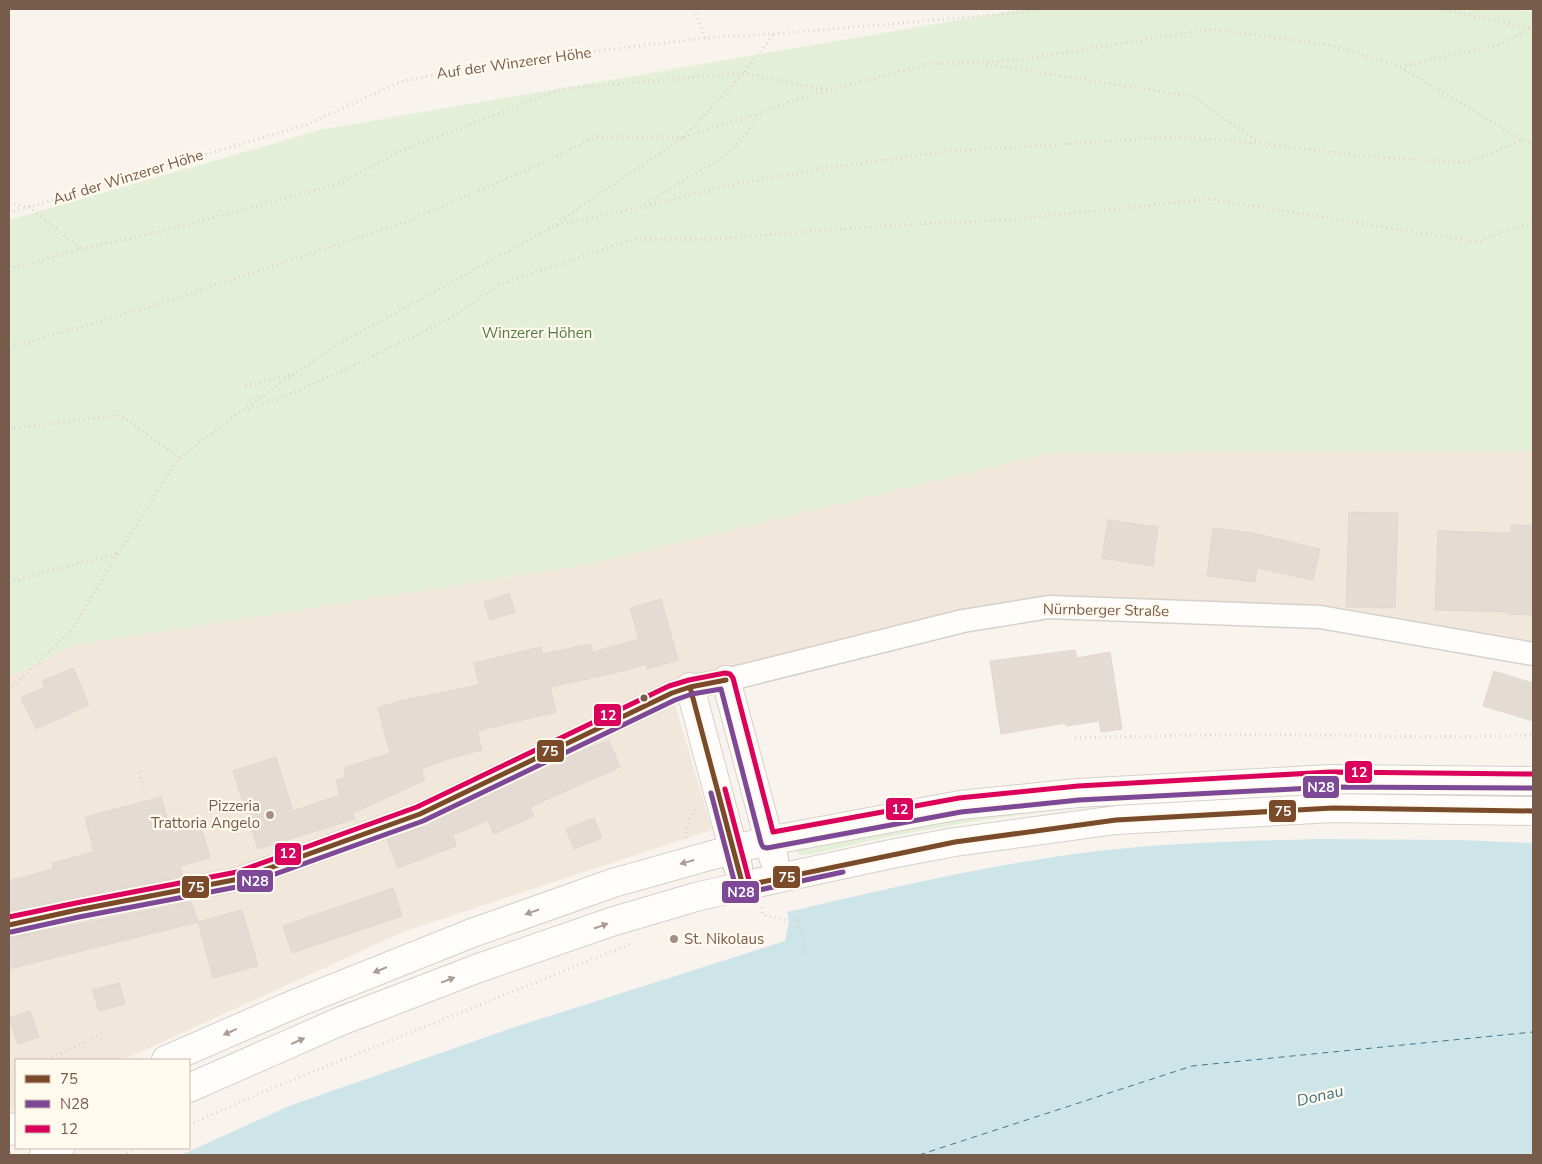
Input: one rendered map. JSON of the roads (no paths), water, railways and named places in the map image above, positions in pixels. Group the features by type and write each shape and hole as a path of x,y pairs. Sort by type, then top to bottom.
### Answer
{"main road":[{"path":"726,680 778,878"},
{"path":"690,688 748,897"},
{"path":"168,1059 292,1005 472,933 613,883 768,841 960,805 1078,793 1331,779 1533,781"},
{"path":"190,1088 341,1022 476,969 610,922 696,898 748,897 778,878 954,842 1116,820 1333,808 1533,811"},
{"path":"44,1155 58,1149"}],"street":[{"name":"Nürnberger Straße","path":"9,925 239,879 420,814 672,693 963,621 1049,607 1320,618 1533,654"}],"water":[{"name":"Donau","path":"1318,839 1459,840 1533,843 1533,1155 181,1155 289,1106 515,1027 785,941 789,921 787,912 951,875 1076,854 1168,845"}],"place":[{"name":"Pizzeria Trattoria Angelo","path":"270,815"},
{"name":"St. Nikolaus","path":"674,939"}],"park label":[{"name":"Winzerer Höhen","path":"537,333"}]}
